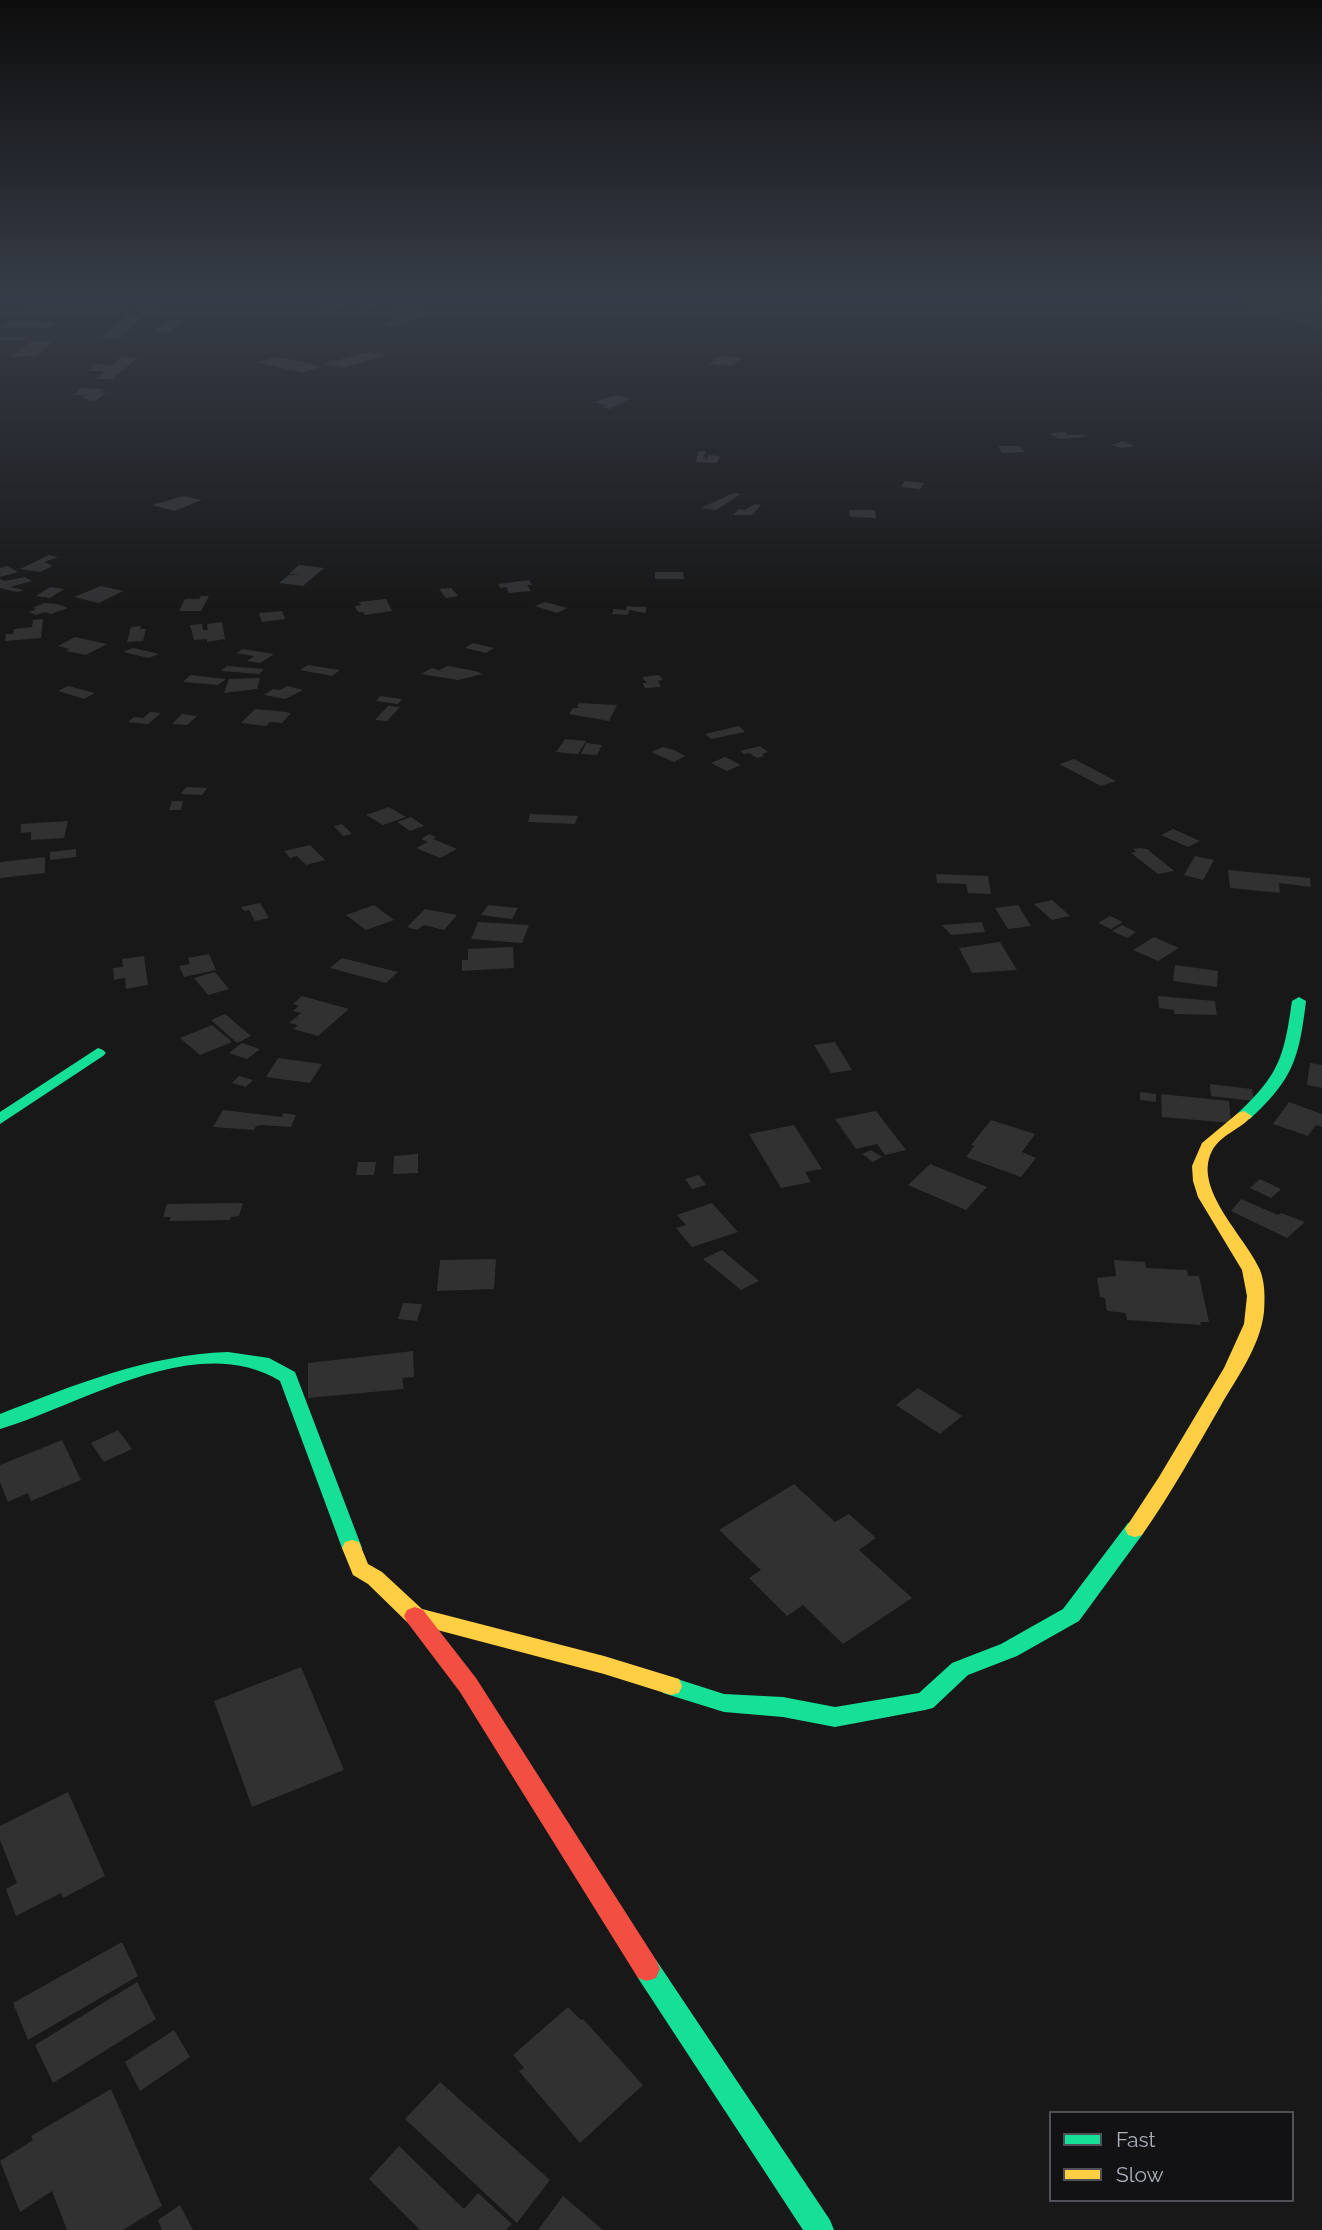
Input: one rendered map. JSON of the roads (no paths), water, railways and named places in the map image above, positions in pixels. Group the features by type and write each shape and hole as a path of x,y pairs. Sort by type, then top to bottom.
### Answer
{"street":[{"path":"415,1616 604,1665 724,1703 783,1707 835,1717 925,1701 960,1669 1009,1650 1071,1615 1158,1499 1244,1348 1255,1315 1256,1287 1250,1267 1213,1209 1200,1179 1199,1166 1205,1149 1266,1097 1286,1071 1293,1048 1298,1001"},
{"path":"0,1119 98,1053"},
{"path":"0,1422 140,1372 177,1363 244,1359 278,1368 288,1377 360,1569 375,1578 415,1616 468,1685 699,2051 820,2230"}]}
